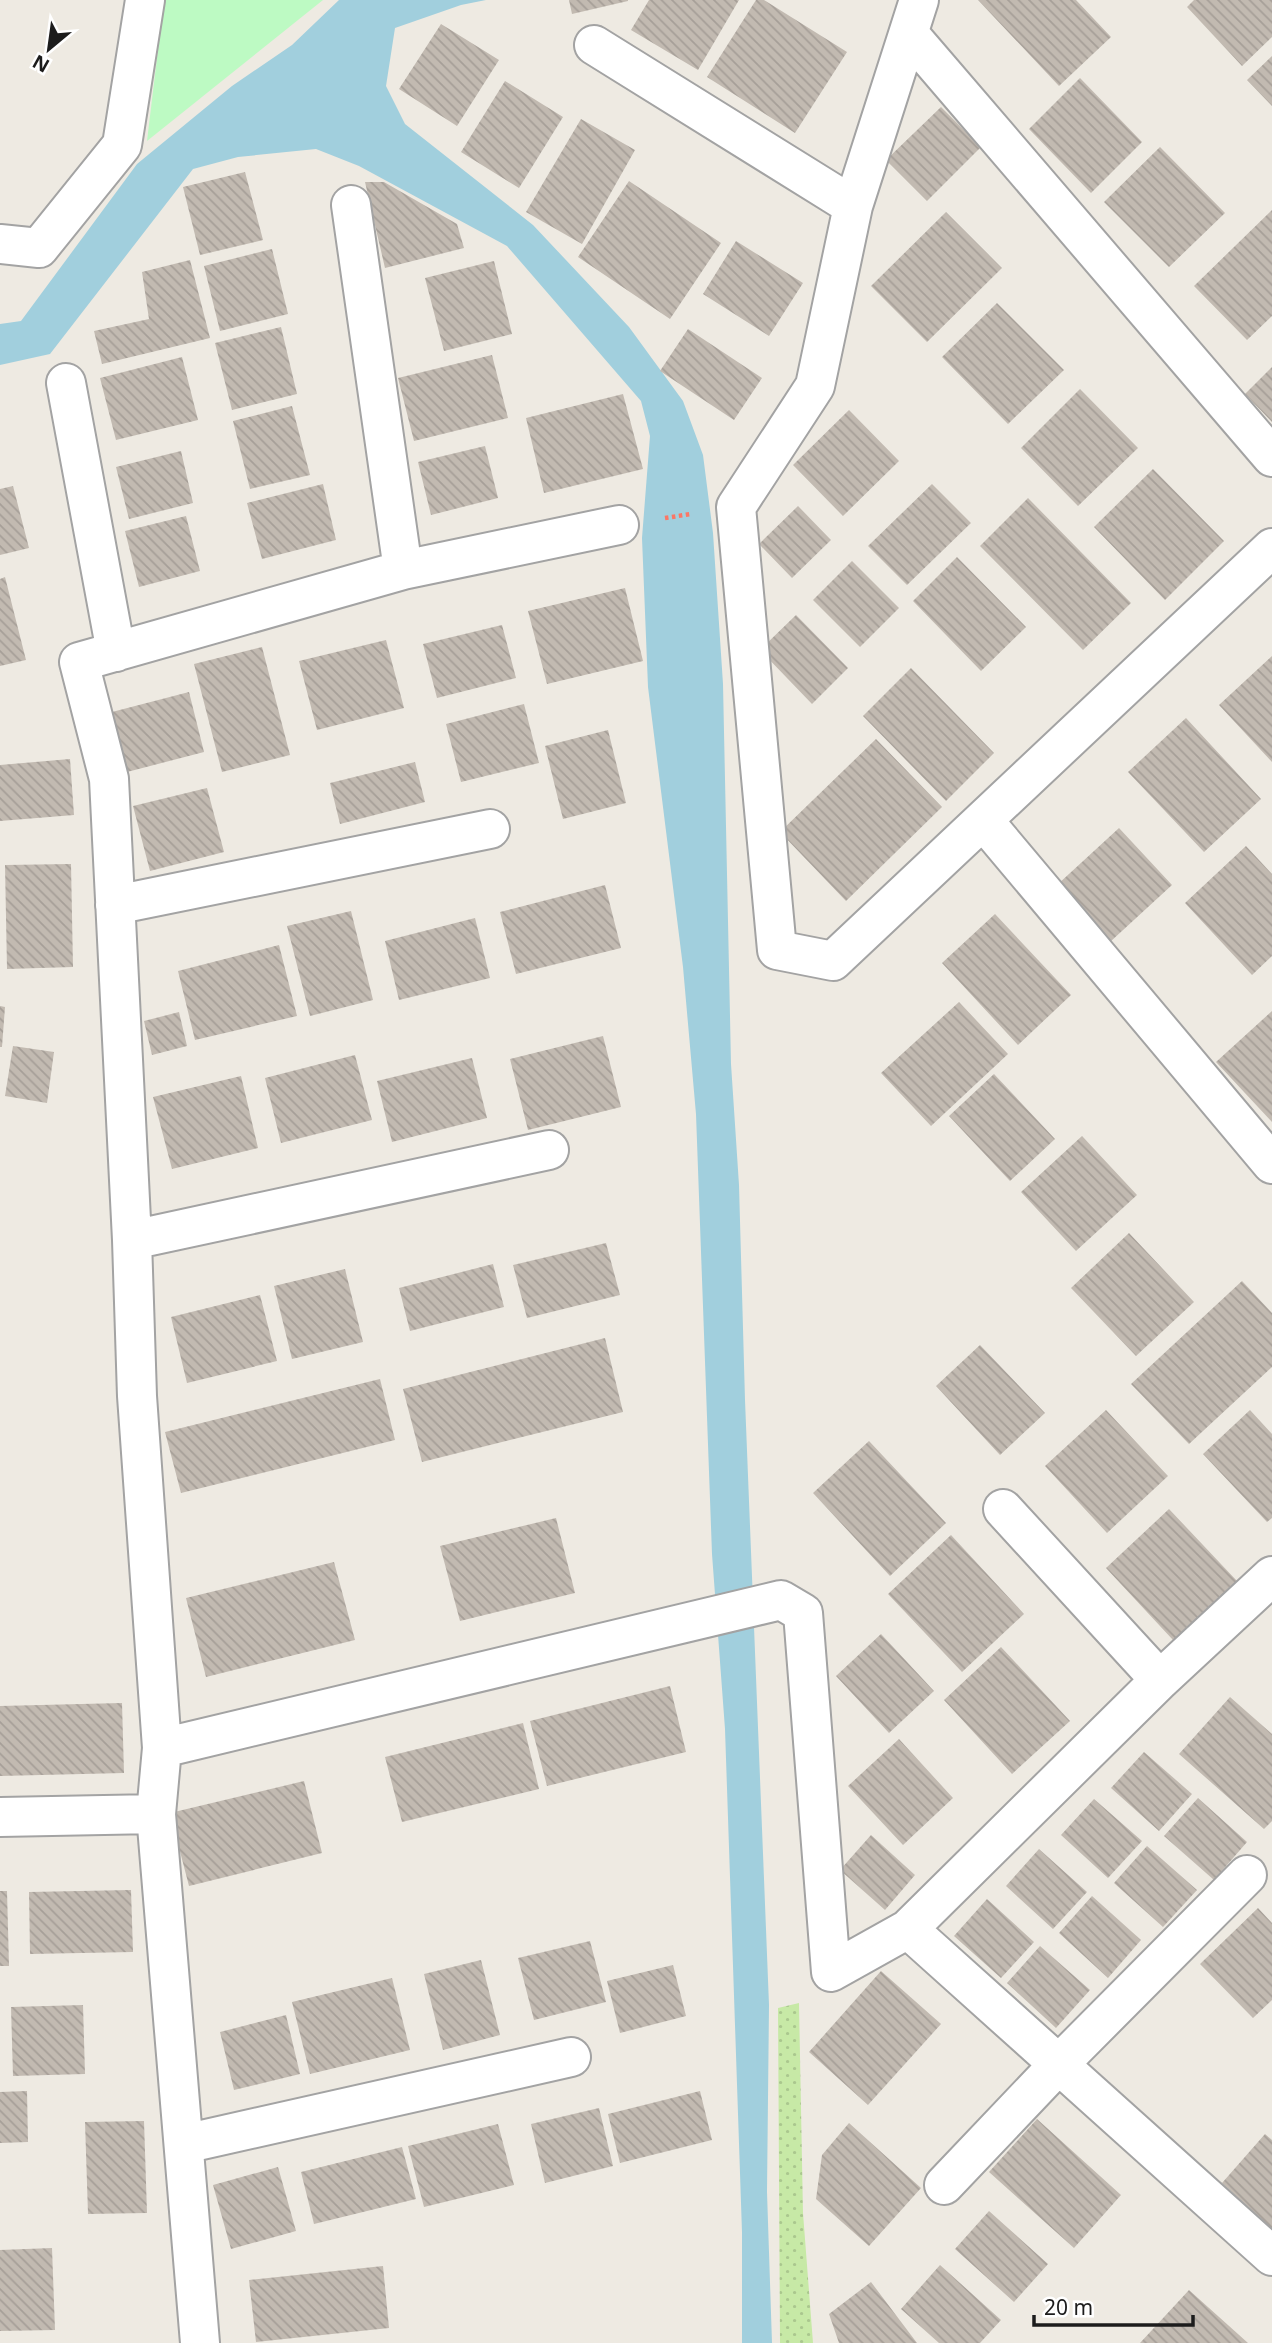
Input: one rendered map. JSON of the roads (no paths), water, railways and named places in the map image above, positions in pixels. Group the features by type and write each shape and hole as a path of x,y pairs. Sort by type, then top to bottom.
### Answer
{"street":[{"path":"0,244 39,248 122,145 145,0"},
{"path":"914,17 853,206 815,386 736,507 777,950 833,961 1272,548"},
{"path":"914,17 1272,457"},
{"path":"594,45 853,206"},
{"path":"351,205 403,570"},
{"path":"66,383 116,652"},
{"path":"200,2343 156,1814 162,1748 136,1396 132,1240 109,779 79,662 403,570 619,525"},
{"path":"983,820 1272,1164"},
{"path":"115,905 490,829"},
{"path":"132,1240 549,1150"},
{"path":"1003,1509 1160,1680"},
{"path":"162,1748 781,1600 803,1613 831,1972 908,1929 1160,1680 1272,1576"},
{"path":"0,1817 156,1814"},
{"path":"944,2185 1059,2064 1247,1875"},
{"path":"908,1929 1272,2256"},
{"path":"184,2144 571,2057"}],"water":[{"path":"339,0 486,0 461,5 395,28 386,86 405,124 533,225 629,327 683,401 703,455 713,533 723,684 731,1064 739,1185 769,2005 767,2192 772,2343 742,2343 742,2232 725,1729 712,1554 696,1114 683,967 648,687 642,538 650,436 641,401 507,246 359,166 316,149 238,157 193,169 50,354 0,365 0,324 21,321 137,164 232,86 292,45"}]}
